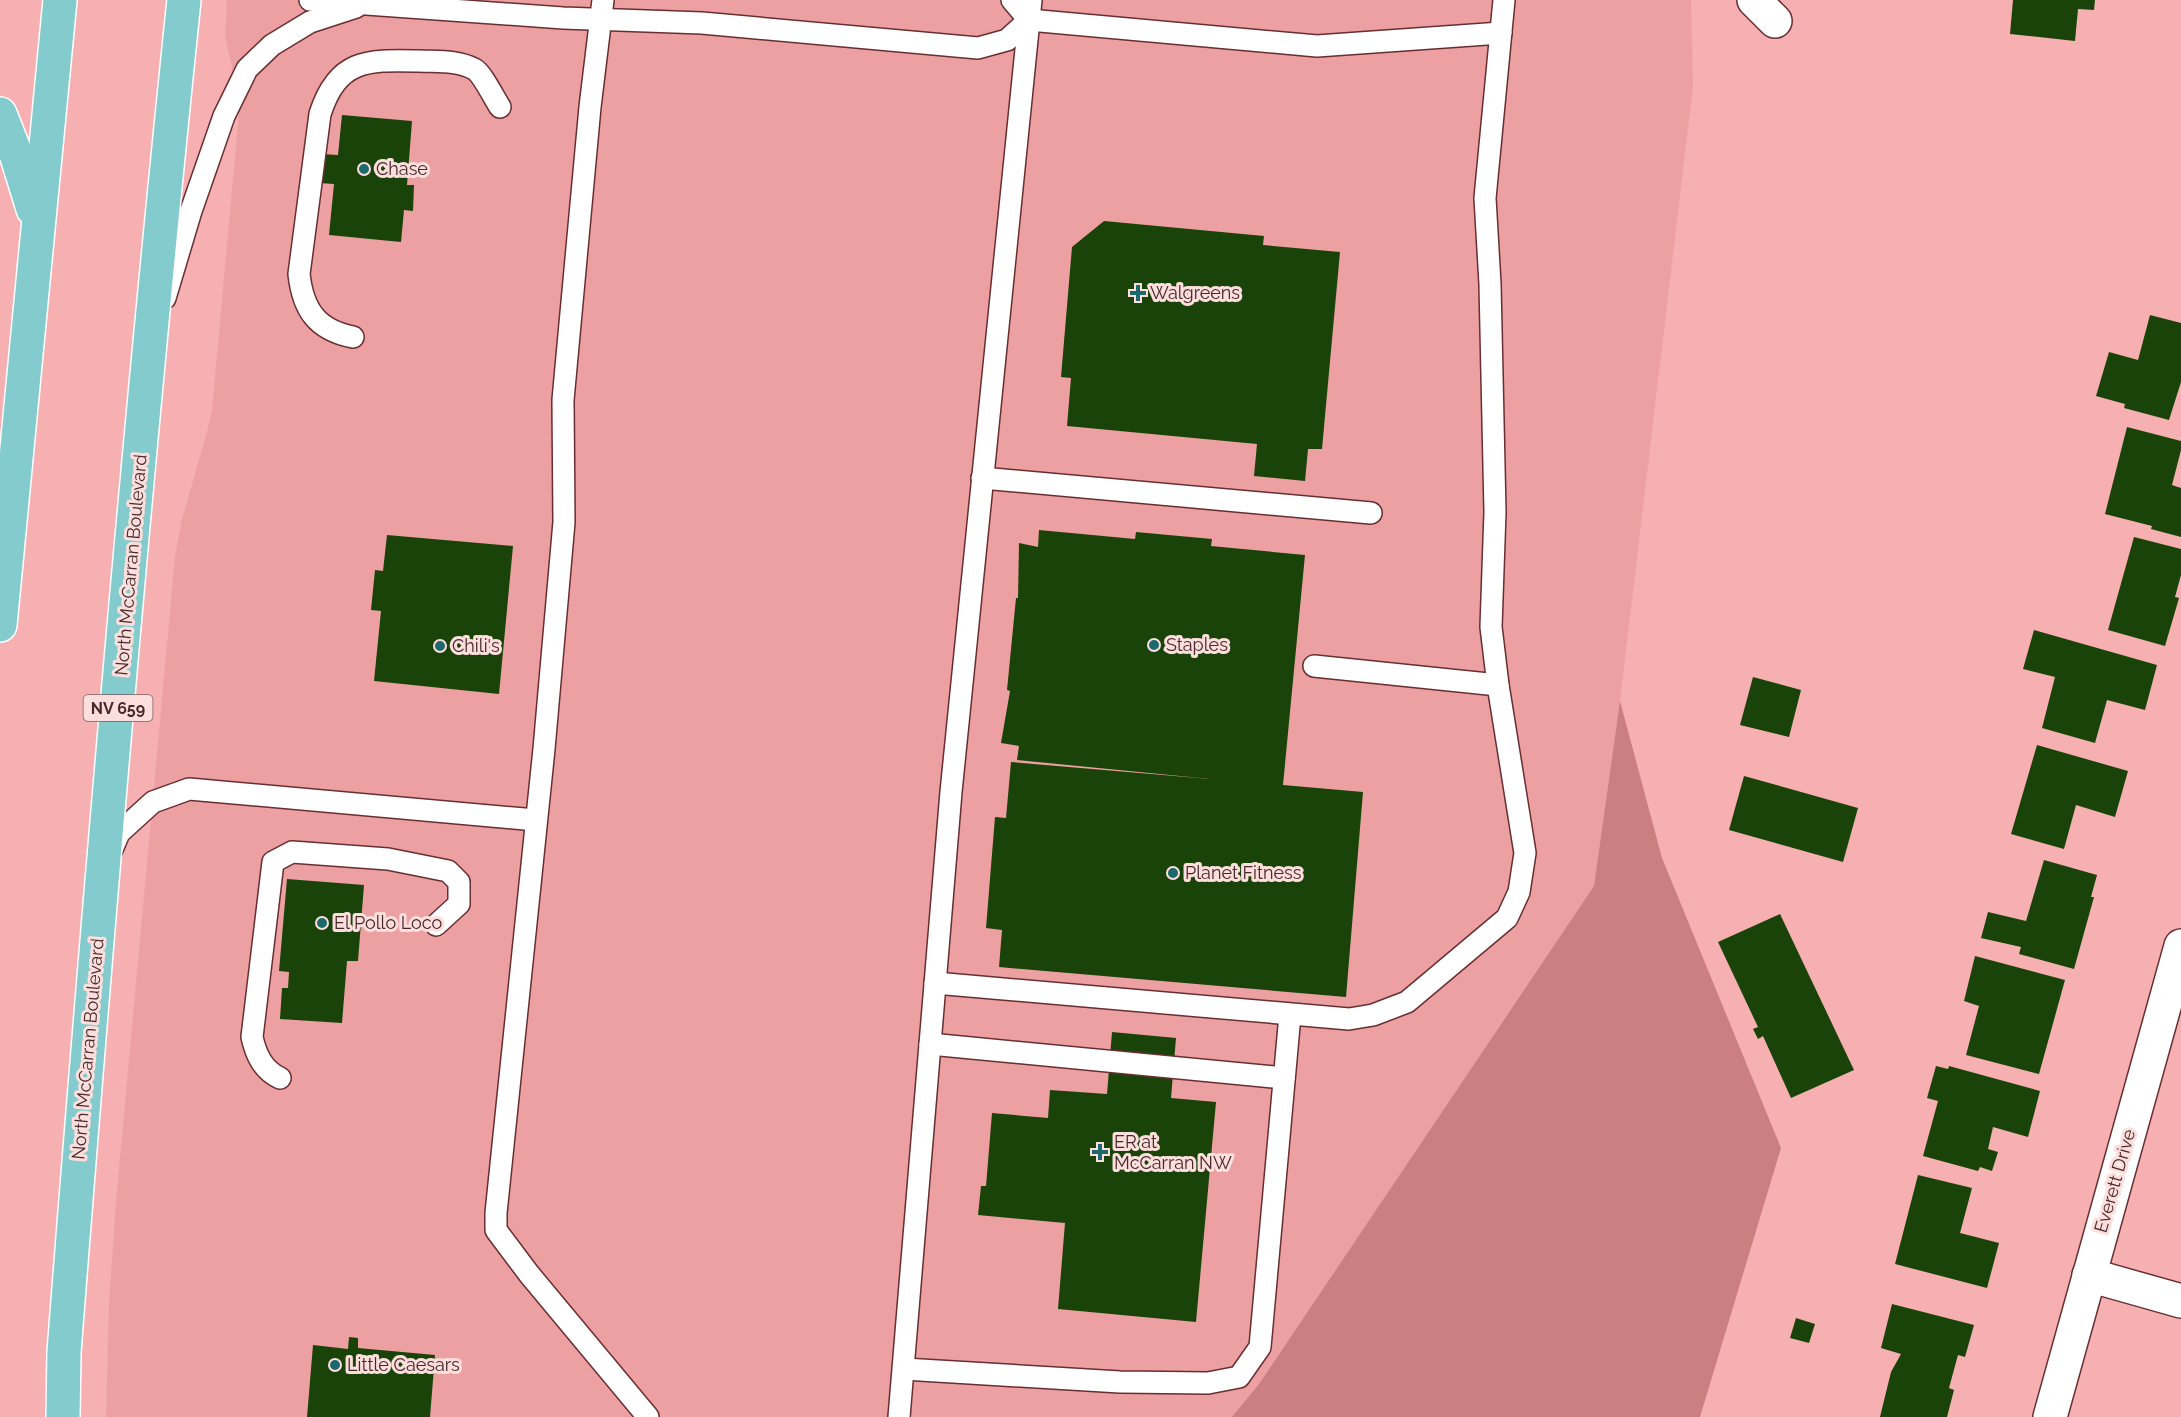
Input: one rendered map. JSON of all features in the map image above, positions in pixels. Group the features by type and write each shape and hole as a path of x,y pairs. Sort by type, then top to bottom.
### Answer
{"main road":[{"path":"0,625 60,0"},
{"name":"North McCarran Boulevard","path":"63,1417 64,1352 103,869 184,0"},
{"path":"0,114 17,157 37,223 28,326"}],"street":[{"name":"Everett Drive","path":"2050,1417 2181,946"},
{"path":"2089,1275 2181,1301"}],"lane":[{"path":"310,0 366,4 602,10 702,23 978,48 1007,40 1030,10"},
{"path":"1012,0 1030,10 1317,46 1501,33"},
{"path":"935,983 1349,1019 1373,1015 1407,1002 1507,918 1519,892 1525,853 1497,685 1491,627 1495,512 1490,284 1485,198 1504,0"},
{"path":"150,347 191,212 224,116 247,69 272,45 310,22 366,4"},
{"path":"602,10 590,107 563,400 564,522 495,1213 496,1230 529,1274 648,1417"},
{"path":"899,1417 951,792 964,682 982,478 1030,10"},
{"path":"353,337 328,329 312,314 302,296 299,274 320,114 326,96 339,78 357,65 378,60 456,62 477,70 500,107"},
{"path":"982,478 1371,513"},
{"path":"1314,666 1497,685"},
{"path":"103,869 119,833 153,802 189,789 536,820"},
{"path":"280,1078 269,1072 256,1052 252,1037 273,862 292,852 388,859 448,871 459,882 459,904 436,925"},
{"path":"904,1369 1120,1383 1208,1383 1239,1377 1260,1347 1290,1015"},
{"path":"930,1044 1284,1078"}],"shaded area":[{"path":"227,0 1691,0 1693,86 1620,701 1594,886 1259,1384 1232,1417 106,1417 109,1304 116,1202 175,557 182,519 212,410 240,102 225,36"},
{"path":"1620,701 1662,858 1781,1148 1700,1417 1232,1417 1259,1384 1594,886"}],"building":[{"path":"2013,0 2095,0 2094,10 2078,9 2075,41 2010,34"},
{"name":"Chase","path":"342,115 412,121 407,185 414,185 413,211 404,210 401,242 329,235 334,184 319,183 321,154 338,155"},
{"name":"Walgreens","path":"1104,221 1264,236 1263,245 1340,252 1322,449 1308,449 1305,481 1254,476 1257,444 1067,426 1071,378 1061,377 1072,247"},
{"path":"2150,315 2181,323 2181,382 2169,420 2124,408 2125,404 2096,396 2109,352 2138,360"},
{"path":"2127,427 2181,441 2181,450 2172,485 2181,488 2181,537 2151,529 2152,526 2105,514"},
{"path":"1039,530 1135,539 1136,532 1212,539 1211,546 1305,555 1283,785 1363,792 1346,997 999,967 1002,930 986,928 995,817 1006,818 1011,762 1210,779 1017,760 1019,746 1001,743 1010,691 1007,690 1016,598 1018,598 1019,543 1038,547"},
{"name":"Chili's","path":"387,535 513,546 499,694 374,681 381,611 371,610 375,570 383,571"},
{"path":"2134,537 2181,549 2181,575 2175,597 2179,598 2165,646 2108,630"},
{"path":"2034,630 2157,665 2145,710 2107,700 2095,743 2042,728 2055,677 2023,669"},
{"path":"1753,677 1801,690 1789,737 1740,725"},
{"path":"2037,745 2128,771 2115,817 2076,805 2064,849 2011,834"},
{"path":"1744,776 1858,808 1843,862 1729,830"},
{"path":"2044,860 2097,875 2091,897 2094,897 2074,969 2019,954 2021,947 1981,938 1988,912 2026,921"},
{"name":"El Pollo Loco","path":"287,879 364,885 358,961 347,961 342,1023 280,1019 282,988 288,988 289,972 279,971"},
{"path":"1780,914 1854,1070 1791,1098 1763,1036 1758,1039 1753,1029 1758,1027 1718,942"},
{"path":"1975,956 2065,980 2039,1074 1966,1055 1979,1006 1964,1001"},
{"name":"ER at McCarran NW","path":"1112,1032 1176,1038 1171,1098 1216,1102 1196,1322 1058,1309 1065,1223 978,1215 981,1186 986,1186 992,1113 1048,1118 1050,1090 1107,1094"},
{"path":"1936,1066 1948,1069 1949,1066 2040,1091 2028,1137 1993,1127 1988,1149 1998,1152 1992,1171 1980,1167 1978,1171 1923,1156 1938,1101 1927,1098"},
{"path":"1918,1175 1972,1188 1960,1233 1999,1243 1987,1288 1895,1264"},
{"path":"1892,1304 1974,1325 1965,1357 1958,1355 1949,1388 1954,1390 1947,1417 1880,1417 1891,1372 1901,1354 1881,1348"},
{"path":"1796,1318 1815,1324 1809,1343 1790,1338"},
{"path":"349,1337 358,1338 358,1348 435,1355 430,1417 307,1417 313,1345 348,1349"}],"place":[{"name":"Chase","path":"364,169"},
{"name":"Walgreens","path":"1138,293"},
{"name":"Staples","path":"1154,645"},
{"name":"Chili's","path":"440,646"},
{"name":"Planet Fitness","path":"1173,873"},
{"name":"El Pollo Loco","path":"322,923"},
{"name":"ER at McCarran NW","path":"1100,1152"},
{"name":"Little Caesars","path":"335,1365"}]}
